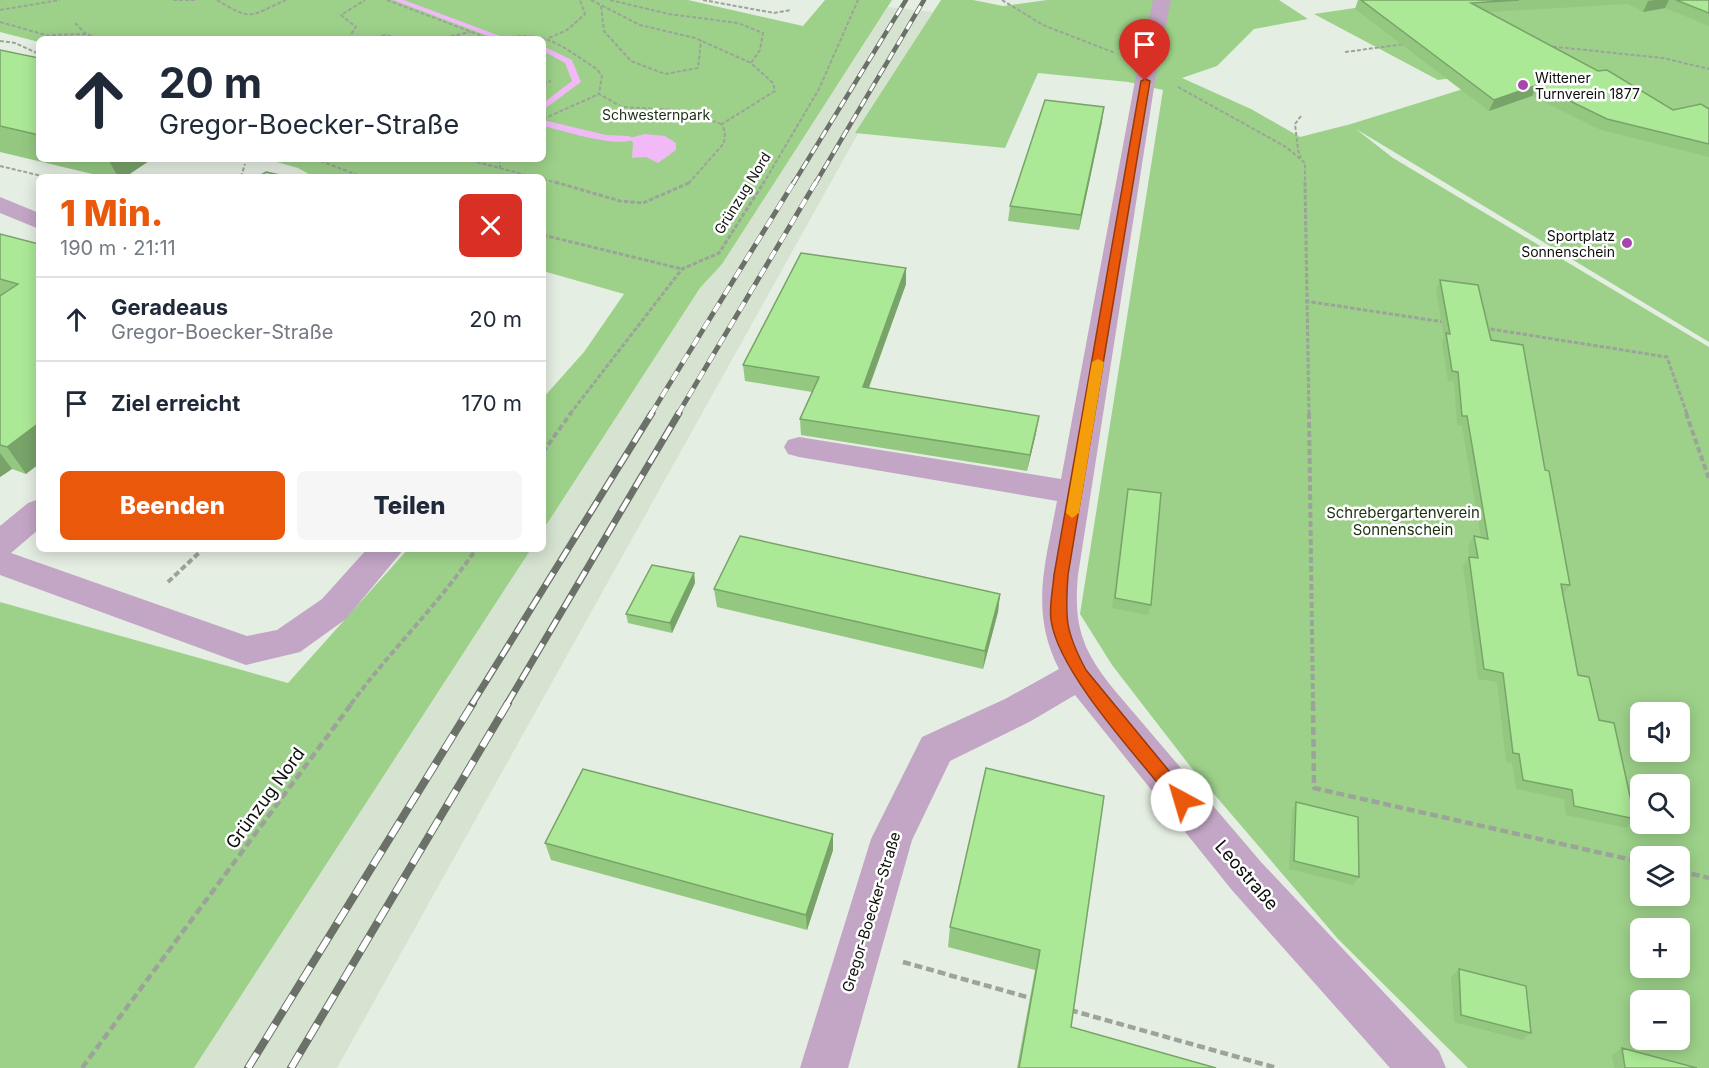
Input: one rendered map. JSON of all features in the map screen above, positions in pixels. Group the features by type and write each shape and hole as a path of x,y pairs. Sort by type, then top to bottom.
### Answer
{"street":[{"path":"1081,674 1067,648 1058,620 1061,575 1147,74 1162,0"},
{"path":"0,204 36,221"},
{"path":"799,447 1076,493"},
{"path":"0,544 36,514"},
{"path":"0,562 246,651 287,642 334,609 384,552"},
{"name":"Gregor-Boecker-Straße","path":"824,1068 892,839 936,749 1018,710 1081,674"},
{"name":"Leostraße","path":"1081,674 1182,800 1265,897 1349,992 1422,1068"}],"path":[{"path":"0,10 60,0"},
{"path":"173,0 198,0"},
{"path":"217,0 241,15 250,16 286,0"},
{"path":"350,36 356,27 341,15 365,0"},
{"path":"387,0 482,36"},
{"path":"548,38 567,30 585,14 580,0"},
{"path":"591,0 640,25 701,40 751,63 773,83 775,91 722,124 678,110 622,107 599,94"},
{"path":"610,0 669,14 738,23 763,33 760,50 751,63"},
{"path":"703,0 774,13 791,9"},
{"name":"Grünzug Nord","path":"546,448 579,401 682,269 719,253 752,203 819,89 858,0"},
{"path":"1002,0 1043,26 1174,84 1286,147 1305,163"},
{"path":"601,5 604,31 631,61 665,74 698,68 701,40"},
{"path":"0,22 49,35 87,34"},
{"path":"75,23 92,36"},
{"path":"453,36 472,32"},
{"path":"515,36 522,34 535,36"},
{"path":"548,38 597,69 602,76 599,94"},
{"path":"0,40 15,43 36,53"},
{"path":"1345,52 1409,44"},
{"path":"1539,45 1663,58 1709,69"},
{"path":"546,83 550,81"},
{"path":"546,117 599,94"},
{"path":"1301,116 1295,124 1297,152 1305,163 1305,300 1314,788 1630,860"},
{"path":"546,180 620,201 643,203 690,183 724,143 725,132 722,124"},
{"path":"323,162 355,174"},
{"path":"476,162 521,174"},
{"path":"500,162 500,169"},
{"path":"242,174 245,164"},
{"path":"0,166 36,175"},
{"path":"546,236 682,269"},
{"path":"1305,300 1445,322"},
{"path":"1480,328 1667,357 1709,479"},
{"name":"Grünzug Nord","path":"82,1068 384,659 461,571 474,552"},
{"path":"1690,873 1709,878"},
{"path":"859,950 1040,1001"},
{"path":"1062,1007 1277,1068"}],"shaded area":[{"path":"888,7 933,12 860,130 337,1068 194,1068 529,552 546,552 546,525 700,288 723,261"},
{"path":"645,134 665,136 676,143 676,150 658,163 646,157 632,158 633,143 629,138"}],"green space":[{"name":"Schwesternpark","path":"0,0 688,0 803,26 825,0 892,0 722,264 700,288 546,525 546,395 584,352 624,294 546,272 546,174 309,174 298,168 277,162 546,162 546,36 36,36 36,41 0,32"},
{"name":"Schrebergartenverein Sonnenschein","path":"941,0 973,0 1003,6 1047,0 1279,0 1308,19 1254,29 1217,66 1182,78 1251,109 1300,137 1351,124 1524,70 1709,144 1709,342 1356,129 1393,158 1709,347 1709,1068 1468,1068 1338,939 1190,766 1112,665 1080,614 1163,90 1128,82 1038,73 1005,148 855,133"},
{"path":"1658,0 1709,17 1709,141 1525,68 1438,80 1314,14 1389,3"},
{"path":"405,552 529,552 194,1068 0,1068 0,602 288,683"}],"building":[{"path":"1361,0 1519,0 1471,3 1598,71 1607,70 1673,110 1701,104 1709,109 1709,144 1607,119 1537,85 1494,100"},
{"path":"1676,0 1709,0 1709,13"},
{"path":"0,50 36,57 36,134 0,126"},
{"path":"1045,100 1104,107 1081,215 1010,206"},
{"path":"0,234 36,243 36,425 7,447 0,445 0,296 18,284 0,279"},
{"path":"801,253 906,268 863,387 1039,416 1030,455 800,419 819,377 743,365"},
{"path":"1440,280 1478,285 1491,340 1523,345 1545,470 1549,471 1570,585 1561,584 1578,675 1589,677 1599,720 1614,723 1630,796 1630,818 1574,806 1572,790 1523,780 1519,754 1513,753 1503,673 1484,669 1469,557 1478,558 1474,536 1488,539 1467,416 1462,416 1458,372 1452,371 1446,333 1450,334"},
{"path":"1128,489 1161,493 1151,605 1115,598"},
{"path":"740,536 1000,594 985,651 714,589"},
{"path":"652,565 694,573 670,623 626,614"},
{"path":"986,768 1104,796 1071,1027 1216,1068 1019,1068 1040,950 950,927"},
{"path":"583,769 833,834 806,915 545,843"},
{"path":"1296,802 1358,817 1359,877 1294,861"},
{"path":"1459,969 1526,986 1531,1033 1461,1015"},
{"path":"1622,1048 1697,1068 1625,1068"}],"waterway":[{"path":"397,0 496,36"},
{"path":"546,50 569,62 577,82 546,105"},
{"path":"546,124 606,138 629,139"}],"railway":[{"path":"793,184 906,0"},
{"path":"815,184 924,0"},
{"path":"651,414 794,182"},
{"path":"678,414 816,182"},
{"path":"472,704 652,413"},
{"path":"507,704 679,413"},
{"path":"248,1068 473,703"},
{"path":"291,1068 508,703"}],"slow traffic":[{"path":"1072,513 1098,362"}],"place":[{"name":"Wittener Turnverein 1877","path":"1523,85"},
{"name":"Sportplatz Sonnenschein","path":"1627,243"}],"route":[{"path":"1145,81 1132,171 1061,575 1058,620 1067,648 1081,674 1182,800"}]}
